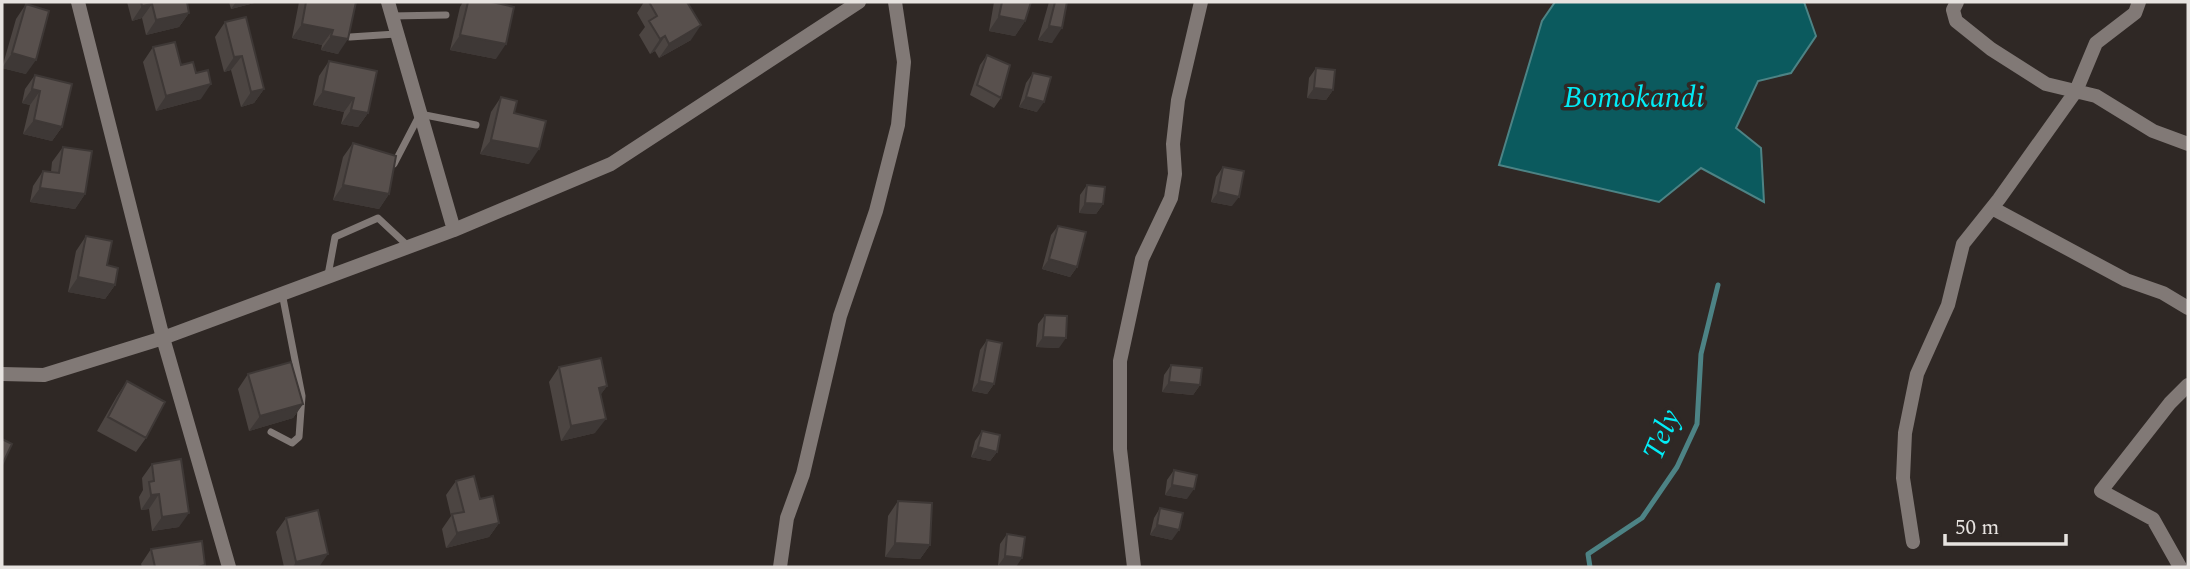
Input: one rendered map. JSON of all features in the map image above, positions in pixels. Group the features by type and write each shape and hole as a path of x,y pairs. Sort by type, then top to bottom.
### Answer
{"street":[{"path":"78,2 163,338 229,567"},
{"path":"2,374 44,374 163,338 454,230 611,164 859,2"},
{"path":"780,567 787,518 807,462 840,316 876,211 898,125 904,62 895,2"},
{"path":"1134,567 1120,449 1120,362 1142,259 1171,198 1175,174 1174,144 1178,100 1201,2"},
{"path":"1957,2 1953,10 1956,21 1992,49 2046,84 2096,96 2153,131 2188,144"},
{"path":"1913,542 1903,478 1905,433 1917,374 1948,305 1963,244 2076,91 2096,43 2135,13 2140,2"},
{"path":"389,9 454,230"},
{"path":"1992,208 2126,279 2164,293 2188,308"},
{"path":"2180,567 2153,519 2101,491 2170,402 2188,385"}],"lane":[{"path":"389,9 446,15"},
{"path":"350,37 396,34"},
{"path":"391,177 397,154 420,114 476,125"},
{"path":"328,275 335,237 378,218 408,246"},
{"path":"271,432 292,443 299,437 302,396 282,292"}],"water":[{"name":"Bomokandi","path":"1555,2 1804,2 1816,36 1791,73 1758,81 1736,128 1761,148 1764,202 1701,168 1659,202 1499,165 1542,21"}],"building":[{"path":"141,2 187,2 189,13 156,20 152,4 142,6"},
{"path":"306,2 356,2 348,39 331,36 333,30 302,24"},
{"path":"468,2 492,2 514,7 506,44 460,35"},
{"path":"649,2 687,2 701,25 669,44 665,36 660,39 649,21 657,16"},
{"path":"1002,2 1031,2 1025,21 999,16"},
{"path":"1055,2 1067,2 1062,28 1049,26"},
{"path":"26,4 49,11 36,60 12,53"},
{"path":"246,17 264,89 251,92 242,56 234,57 225,22"},
{"path":"175,42 181,65 193,62 196,73 208,70 211,84 166,96 153,47"},
{"path":"987,55 1010,65 1001,98 977,85"},
{"path":"329,61 377,71 368,113 351,110 354,98 323,91"},
{"path":"1316,68 1335,70 1333,90 1314,88"},
{"path":"1033,73 1051,77 1044,102 1026,97"},
{"path":"35,75 72,84 62,127 34,120 40,91 32,89"},
{"path":"501,97 517,101 514,113 546,121 539,149 491,140"},
{"path":"353,143 396,156 389,194 343,185"},
{"path":"63,147 92,151 85,194 40,188 43,171 59,173"},
{"path":"1223,167 1244,171 1239,197 1218,192"},
{"path":"1087,185 1105,187 1103,204 1085,203"},
{"path":"1058,226 1086,232 1077,267 1049,259"},
{"path":"86,236 112,241 107,265 118,268 115,285 78,277"},
{"path":"1045,315 1067,316 1066,338 1043,337"},
{"path":"987,340 1002,343 994,384 979,381"},
{"path":"601,358 607,386 599,388 606,419 571,426 559,367"},
{"path":"291,362 303,404 260,416 248,374"},
{"path":"1171,365 1202,368 1200,385 1169,382"},
{"path":"127,381 165,402 146,438 108,417"},
{"path":"982,431 1000,435 997,452 978,447"},
{"path":"2,439 12,444 2,465"},
{"path":"181,459 189,513 162,517 159,494 151,495 149,482 154,481 152,464"},
{"path":"1174,470 1197,475 1194,489 1172,485"},
{"path":"474,476 480,499 493,496 499,523 457,533 452,514 464,512 456,481"},
{"path":"898,501 932,503 930,545 895,543"},
{"path":"1160,508 1183,513 1179,530 1157,525"},
{"path":"318,510 328,554 296,562 286,518"},
{"path":"1007,534 1025,537 1022,558 1005,556"},
{"path":"202,541 205,565 155,567 151,549"}],"waterway":[{"name":"Tely","path":"1590,567 1588,554 1642,518 1677,467 1697,424 1701,354 1718,285"}]}
